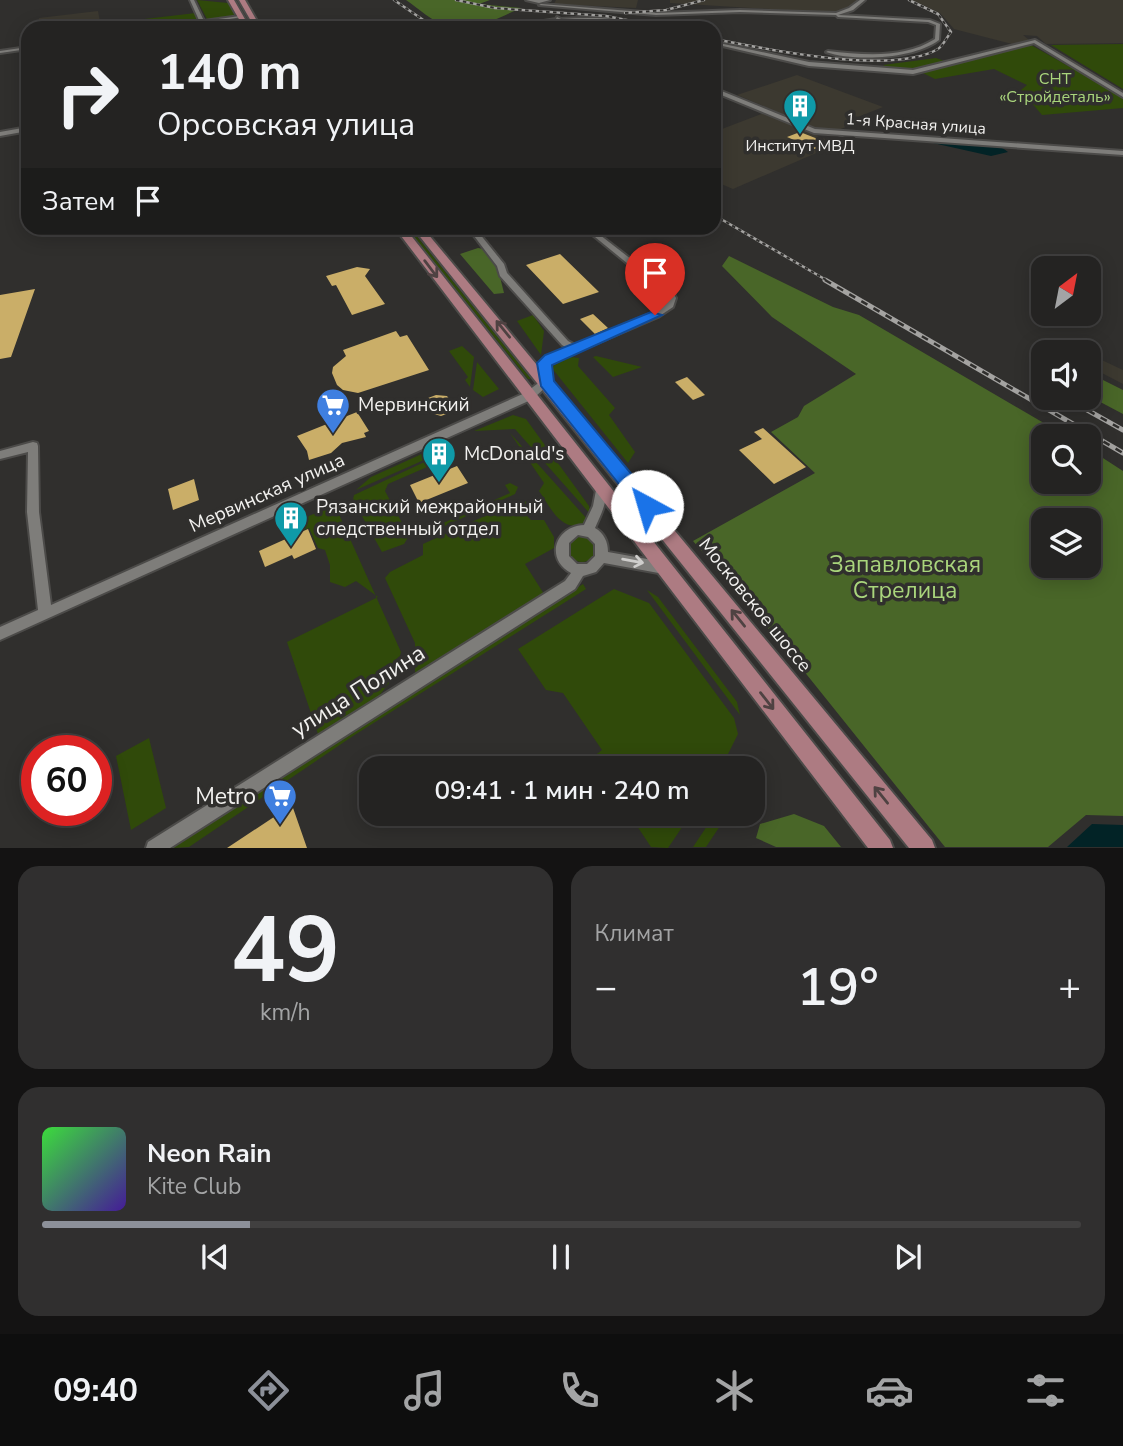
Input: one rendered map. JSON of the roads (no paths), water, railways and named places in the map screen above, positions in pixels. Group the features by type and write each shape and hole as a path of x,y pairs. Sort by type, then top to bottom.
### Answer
{"main road":[{"path":"231,0 243,21"},
{"path":"242,0 254,21"},
{"path":"405,235 882,848"},
{"name":"Московское шоссе","path":"424,235 924,848"}],"street":[{"path":"192,0 202,21"},
{"path":"527,0 656,14 749,10 836,14 928,21 938,24 940,30 933,43 918,50 882,54 828,52"},
{"path":"836,14 851,9 863,0"},
{"path":"542,2 563,21"},
{"path":"222,21 240,17"},
{"path":"589,17 596,21"},
{"path":"548,21 589,17 612,21"},
{"path":"721,45 809,64 913,72 1035,41 1123,95"},
{"path":"0,52 21,49"},
{"name":"1-я Красная улица","path":"721,93 814,131 1123,153"},
{"path":"0,134 21,130"},
{"path":"477,235 501,266 503,274 565,343 575,349"},
{"path":"546,382 546,361 655,315 672,301 669,293 596,235"},
{"name":"Мервинская улица","path":"0,634 529,396 546,382"},
{"path":"0,455 33,446 33,512 45,614"},
{"path":"587,532 599,506 601,488"},
{"path":"587,532 601,542 603,557 594,566 580,569 567,564 560,548 570,534 587,532"},
{"path":"603,557 664,568"},
{"name":"улица Полина","path":"155,848 570,585 580,569"}],"water":[{"path":"935,140 983,143 1008,152 991,156 933,143"},
{"path":"1092,824 1123,825 1123,847 1067,847"}],"railway":[{"path":"394,0 425,21"},
{"path":"456,0 495,8 606,16 631,21"},
{"path":"625,13 666,10 704,0"},
{"path":"721,40 828,58 891,60 917,57 938,49 951,32 938,14 909,0"},
{"path":"721,219 828,281"},
{"path":"825,280 1123,453"},
{"path":"1087,410 1123,430"}],"place":[{"name":"Институт МВД","path":"800,136"},
{"name":"Мервинский","path":"333,435"},
{"name":"McDonald's","path":"439,484"},
{"name":"Рязанский межрайонный следственный отдел","path":"291,548"},
{"name":"Metro","path":"280,826"}],"park label":[{"name":"СНТ «Стройдеталь»","path":"1055,88"},
{"name":"Запавловская Стрелица","path":"905,577"}]}
